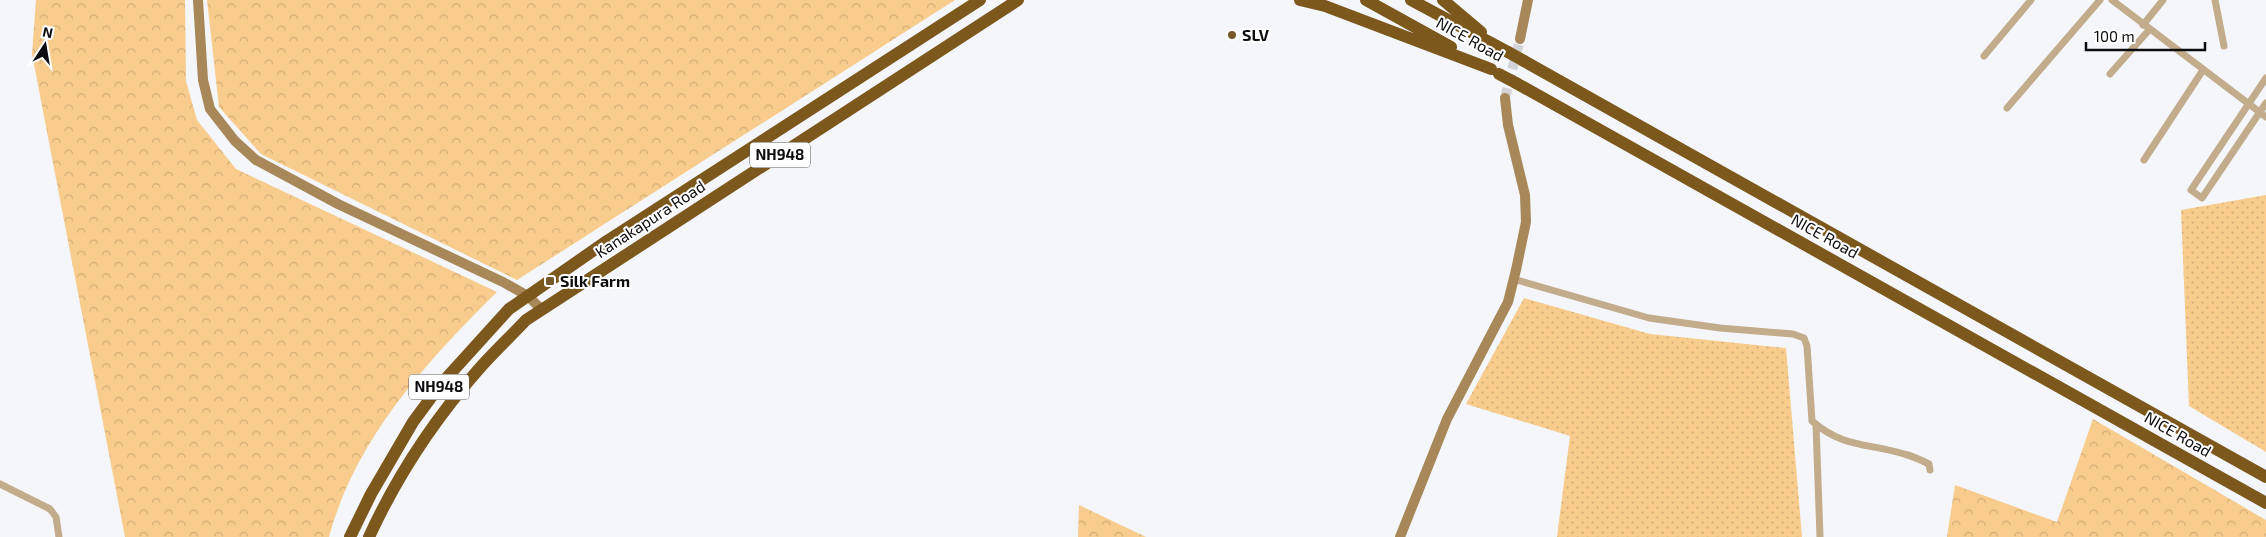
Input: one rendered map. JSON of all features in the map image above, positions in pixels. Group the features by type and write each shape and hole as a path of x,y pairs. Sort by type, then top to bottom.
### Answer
{"highway":[{"name":"Kanakapura Road","path":"350,537 396,451 441,384 509,309 607,241 980,0"},
{"name":"Kanakapura Road","path":"369,537 385,501 435,424 479,369 526,320 1018,0"},
{"path":"1300,0 1322,3 1495,71"},
{"name":"NICE Road","path":"1366,0 2266,503"},
{"name":"NICE Road","path":"1411,0 1524,61 2266,477"},
{"path":"1443,0 1504,50"},
{"path":"958,14 971,30"}],"street":[{"path":"198,0 203,80 210,109 234,141 256,160 338,204 451,257 528,296 541,309"},
{"path":"1520,39 1528,0"},
{"path":"1984,56 2031,0"},
{"path":"2007,108 2100,0"},
{"path":"2112,0 2146,28 2263,115"},
{"path":"2110,74 2146,28 2163,0"},
{"path":"2215,0 2224,46"},
{"path":"2144,160 2203,70"},
{"path":"2266,78 2191,190 2202,198 2263,115 2266,103"},
{"path":"1400,537 1447,419 1508,302 1526,222 1524,195 1508,125 1505,98"},
{"path":"1513,279 1649,318 1720,328 1793,334 1804,338 1808,346 1812,421 1826,433 1837,438 1874,448 1903,453 1930,464 1930,470"},
{"path":"1816,424 1820,537"},
{"path":"0,484 50,509 56,517 59,537"}],"green space":[{"path":"36,0 185,0 186,81 197,120 236,169 497,292 445,346 396,404 356,467 341,501 329,537 125,537 32,54"},
{"path":"207,0 955,0 517,280 261,154 219,107"},
{"path":"2266,195 2266,452 2189,406 2181,210"},
{"path":"1524,298 1650,334 1786,348 1802,537 1557,537 1570,436 1466,404"},
{"path":"2093,419 2266,520 2266,537 1947,537 1955,485 2057,522"},
{"path":"1079,505 1146,537 1078,537"}],"tunnel":[{"path":"1505,98 1520,39"}],"place":[{"name":"SLV","path":"1232,35"},
{"name":"Silk Farm","path":"550,281"}]}
